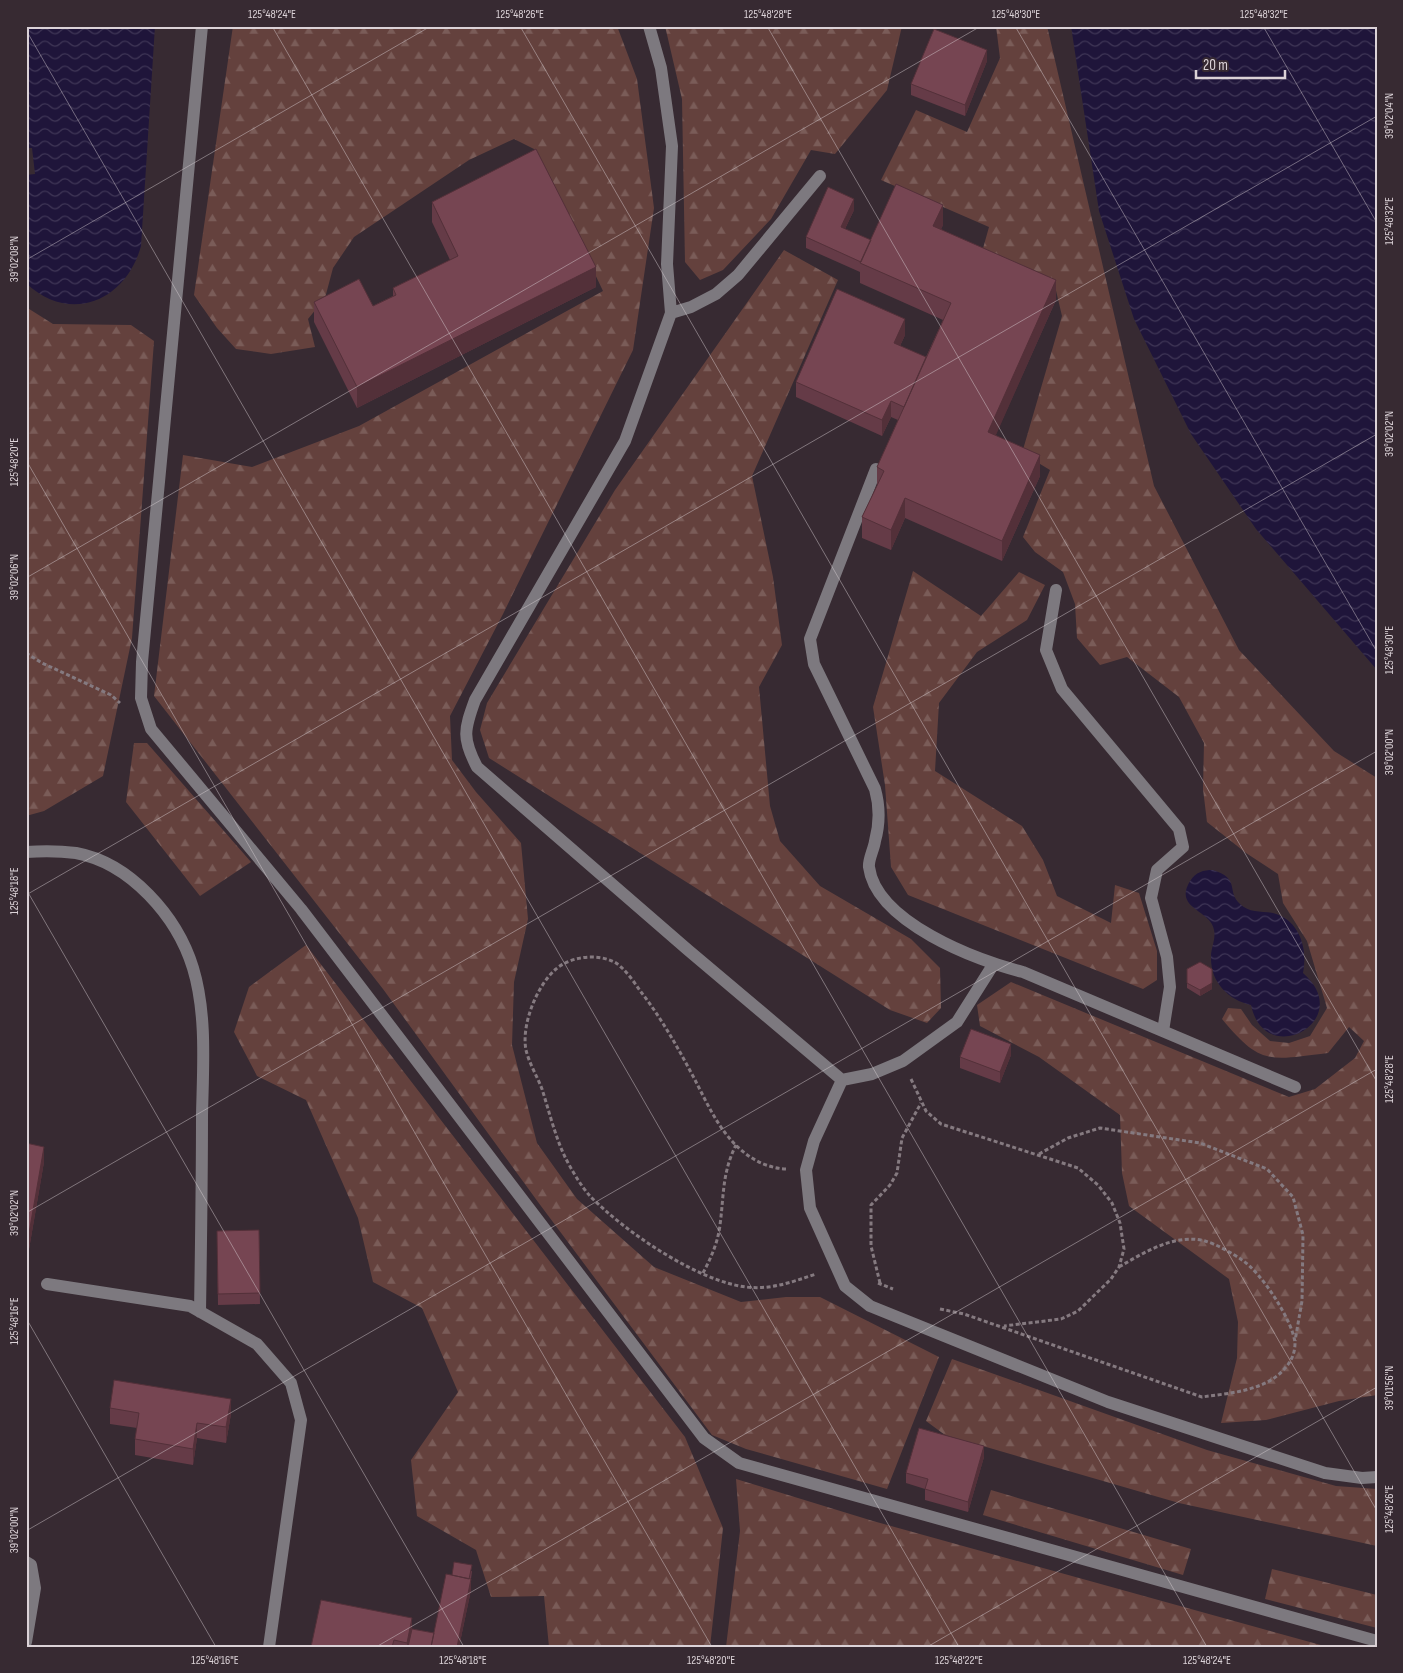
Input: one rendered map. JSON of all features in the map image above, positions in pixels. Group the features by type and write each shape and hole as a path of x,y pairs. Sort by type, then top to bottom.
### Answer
{"street":[{"path":"202,26 142,662 141,698 151,729 300,909 704,1438 739,1463 1377,1641"},
{"path":"649,26 661,68 672,146 667,264 671,313 625,441 476,700 465,728 467,748 477,767 688,950 842,1080"},
{"path":"671,313 691,307 716,294 738,275 820,176"},
{"path":"876,468 810,639 814,664 875,789 879,804 878,829 869,867 878,890 891,908 925,933 993,965 1023,972 1295,1086"},
{"path":"1056,590 1046,650 1062,689 1180,829 1183,847 1157,870 1151,898 1167,957 1170,987 1163,1031"},
{"path":"26,852 76,853 104,863 132,880 154,901 176,932 192,967 199,996 203,1056 200,1312"},
{"path":"842,1080 872,1074 903,1061 957,1022 993,965"},
{"path":"842,1080 814,1141 806,1170 810,1208 845,1286 870,1306 1108,1402 1325,1473 1362,1478 1377,1477"},
{"path":"47,1284 190,1306 257,1344 291,1383 301,1420 269,1647"},
{"path":"26,1562 31,1565 35,1588 26,1642"}],"path":[{"path":"26,653 42,663 111,695 151,729"},
{"path":"806,1170 778,1168 760,1163 736,1145 716,1118 660,1016 626,972 615,963 588,956 569,961 556,969 543,985 533,1007 524,1041 526,1053 537,1074 565,1157 589,1195 615,1217 673,1259 702,1273 744,1287 773,1288 816,1274 839,1272 880,1283 897,1291"},
{"path":"903,1061 926,1111 941,1124 1078,1168 1098,1185 1112,1203 1120,1223 1124,1249 1119,1267 1111,1279 1078,1311 1061,1319 1001,1327"},
{"path":"880,1283 871,1246 870,1204 890,1185 897,1173 902,1138 922,1103"},
{"path":"931,1307 964,1314 1202,1397 1239,1392 1271,1381 1286,1368 1294,1355 1302,1301 1302,1235 1293,1197 1267,1169 1200,1143 1100,1128 1068,1138 1039,1154"},
{"path":"702,1273 712,1256 720,1226 722,1190 729,1160 736,1145"},
{"path":"1119,1267 1149,1250 1173,1241 1204,1241 1244,1260 1266,1286 1284,1315 1295,1341"}],"green space":[{"path":"233,26 617,26 637,79 654,208 633,350 503,614 450,716 452,760 476,792 521,843 528,919 514,982 512,1045 537,1143 577,1199 654,1267 741,1302 786,1297 820,1297 939,1357 887,1489 746,1449 712,1435 538,1202 383,989 154,696 183,455 252,467 359,426 603,291 536,150 514,139 469,160 354,237 333,268 325,298 308,319 315,347 271,354 236,349 217,328 194,295"},
{"path":"665,26 902,26 887,90 835,154 811,150 771,219 723,270 700,280 685,262 682,99"},
{"path":"996,26 1047,26 1154,486 1239,650 1334,751 1377,778 1377,1395 1339,1401 1266,1420 1221,1423 1237,1358 1238,1322 1229,1279 1129,1206 1122,1173 1120,1115 1039,1057 980,1026 977,1005 1011,982 1289,1097 1315,1089 1355,1058 1364,1041 1349,1027 1328,1053 1279,1058 1257,1052 1235,1034 1222,1019 1228,1008 1241,1009 1252,1025 1270,1041 1289,1043 1310,1036 1327,1008 1307,941 1283,903 1278,874 1246,853 1207,822 1203,789 1204,743 1179,697 1127,657 1100,665 1077,638 1075,604 1063,572 1035,552 1023,537 1050,470 1022,453 1062,316 1054,282 982,252 989,227 881,180 916,110 967,132 1000,58"},
{"path":"784,250 838,280 752,476 773,577 782,645 759,687 770,806 780,841 820,886 911,939 940,968 941,1008 927,1023 890,1010 489,758 480,730 487,703 615,490"},
{"path":"26,307 53,324 131,325 154,341 132,638 103,776 44,811 26,816"},
{"path":"913,571 981,616 1019,572 1045,585 1027,620 977,652 939,703 935,771 1022,826 1043,860 1057,896 1111,923 1115,885 1139,893 1157,951 1157,980 1143,989 908,895 891,867 885,785 873,707"},
{"path":"134,743 147,743 251,862 200,896 126,802"},
{"path":"306,945 685,1437 723,1528 710,1647 549,1647 544,1596 491,1597 476,1550 417,1516 411,1460 458,1392 422,1308 373,1282 358,1218 306,1100 257,1076 234,1032 249,987"},
{"path":"952,1359 1207,1450 1336,1486 1377,1489 1377,1546 1179,1503 945,1435 926,1421"},
{"path":"736,1479 873,1521 1328,1647 726,1647 740,1531"},
{"path":"991,1490 1191,1549 1183,1575 983,1515"},
{"path":"1272,1569 1377,1595 1377,1628 1265,1599"}],"water":[{"path":"26,26 155,26 141,246 134,265 123,281 110,293 94,301 78,304 60,303 43,296 26,283 26,175 35,174 32,148 26,148"},
{"path":"1071,26 1377,26 1377,670 1256,529 1191,434 1134,319 1099,211"},
{"path":"1213,870 1227,877 1236,899 1244,907 1251,910 1273,913 1290,922 1296,929 1303,945 1303,973 1317,991 1320,1007 1314,1021 1302,1031 1288,1036 1273,1034 1259,1025 1251,1005 1235,999 1217,982 1211,965 1214,930 1207,918 1194,909 1186,898 1186,890 1192,878 1200,872"}],"building":[{"path":"934,29 987,50 965,105 911,84"},
{"path":"536,149 596,267 357,387 314,302 359,279 373,306 396,295 393,288 458,256 432,202"},
{"path":"896,184 943,205 933,226 1056,280 988,432 1040,455 1002,541 905,498 891,530 862,517 884,471 877,467 951,303 860,263"},
{"path":"828,187 854,199 841,227 871,240 861,262 806,237"},
{"path":"837,289 905,319 894,343 926,357 904,407 891,401 882,420 796,382"},
{"path":"1200,962 1212,969 1212,983 1200,990 1187,983 1187,969"},
{"path":"971,1029 1011,1044 1000,1072 960,1057"},
{"path":"26,1143 44,1147 28,1239 26,1239"},
{"path":"259,1230 260,1293 218,1294 217,1231"},
{"path":"114,1380 231,1399 226,1427 197,1423 193,1449 135,1439 139,1413 110,1408"},
{"path":"919,1428 984,1446 968,1502 925,1489 928,1479 906,1473"},
{"path":"454,1562 472,1565 469,1579 452,1575"},
{"path":"446,1574 471,1579 457,1647 431,1647"},
{"path":"321,1600 412,1618 407,1643 394,1640 392,1647 311,1647"},
{"path":"412,1629 434,1633 431,1647 408,1647"}]}
